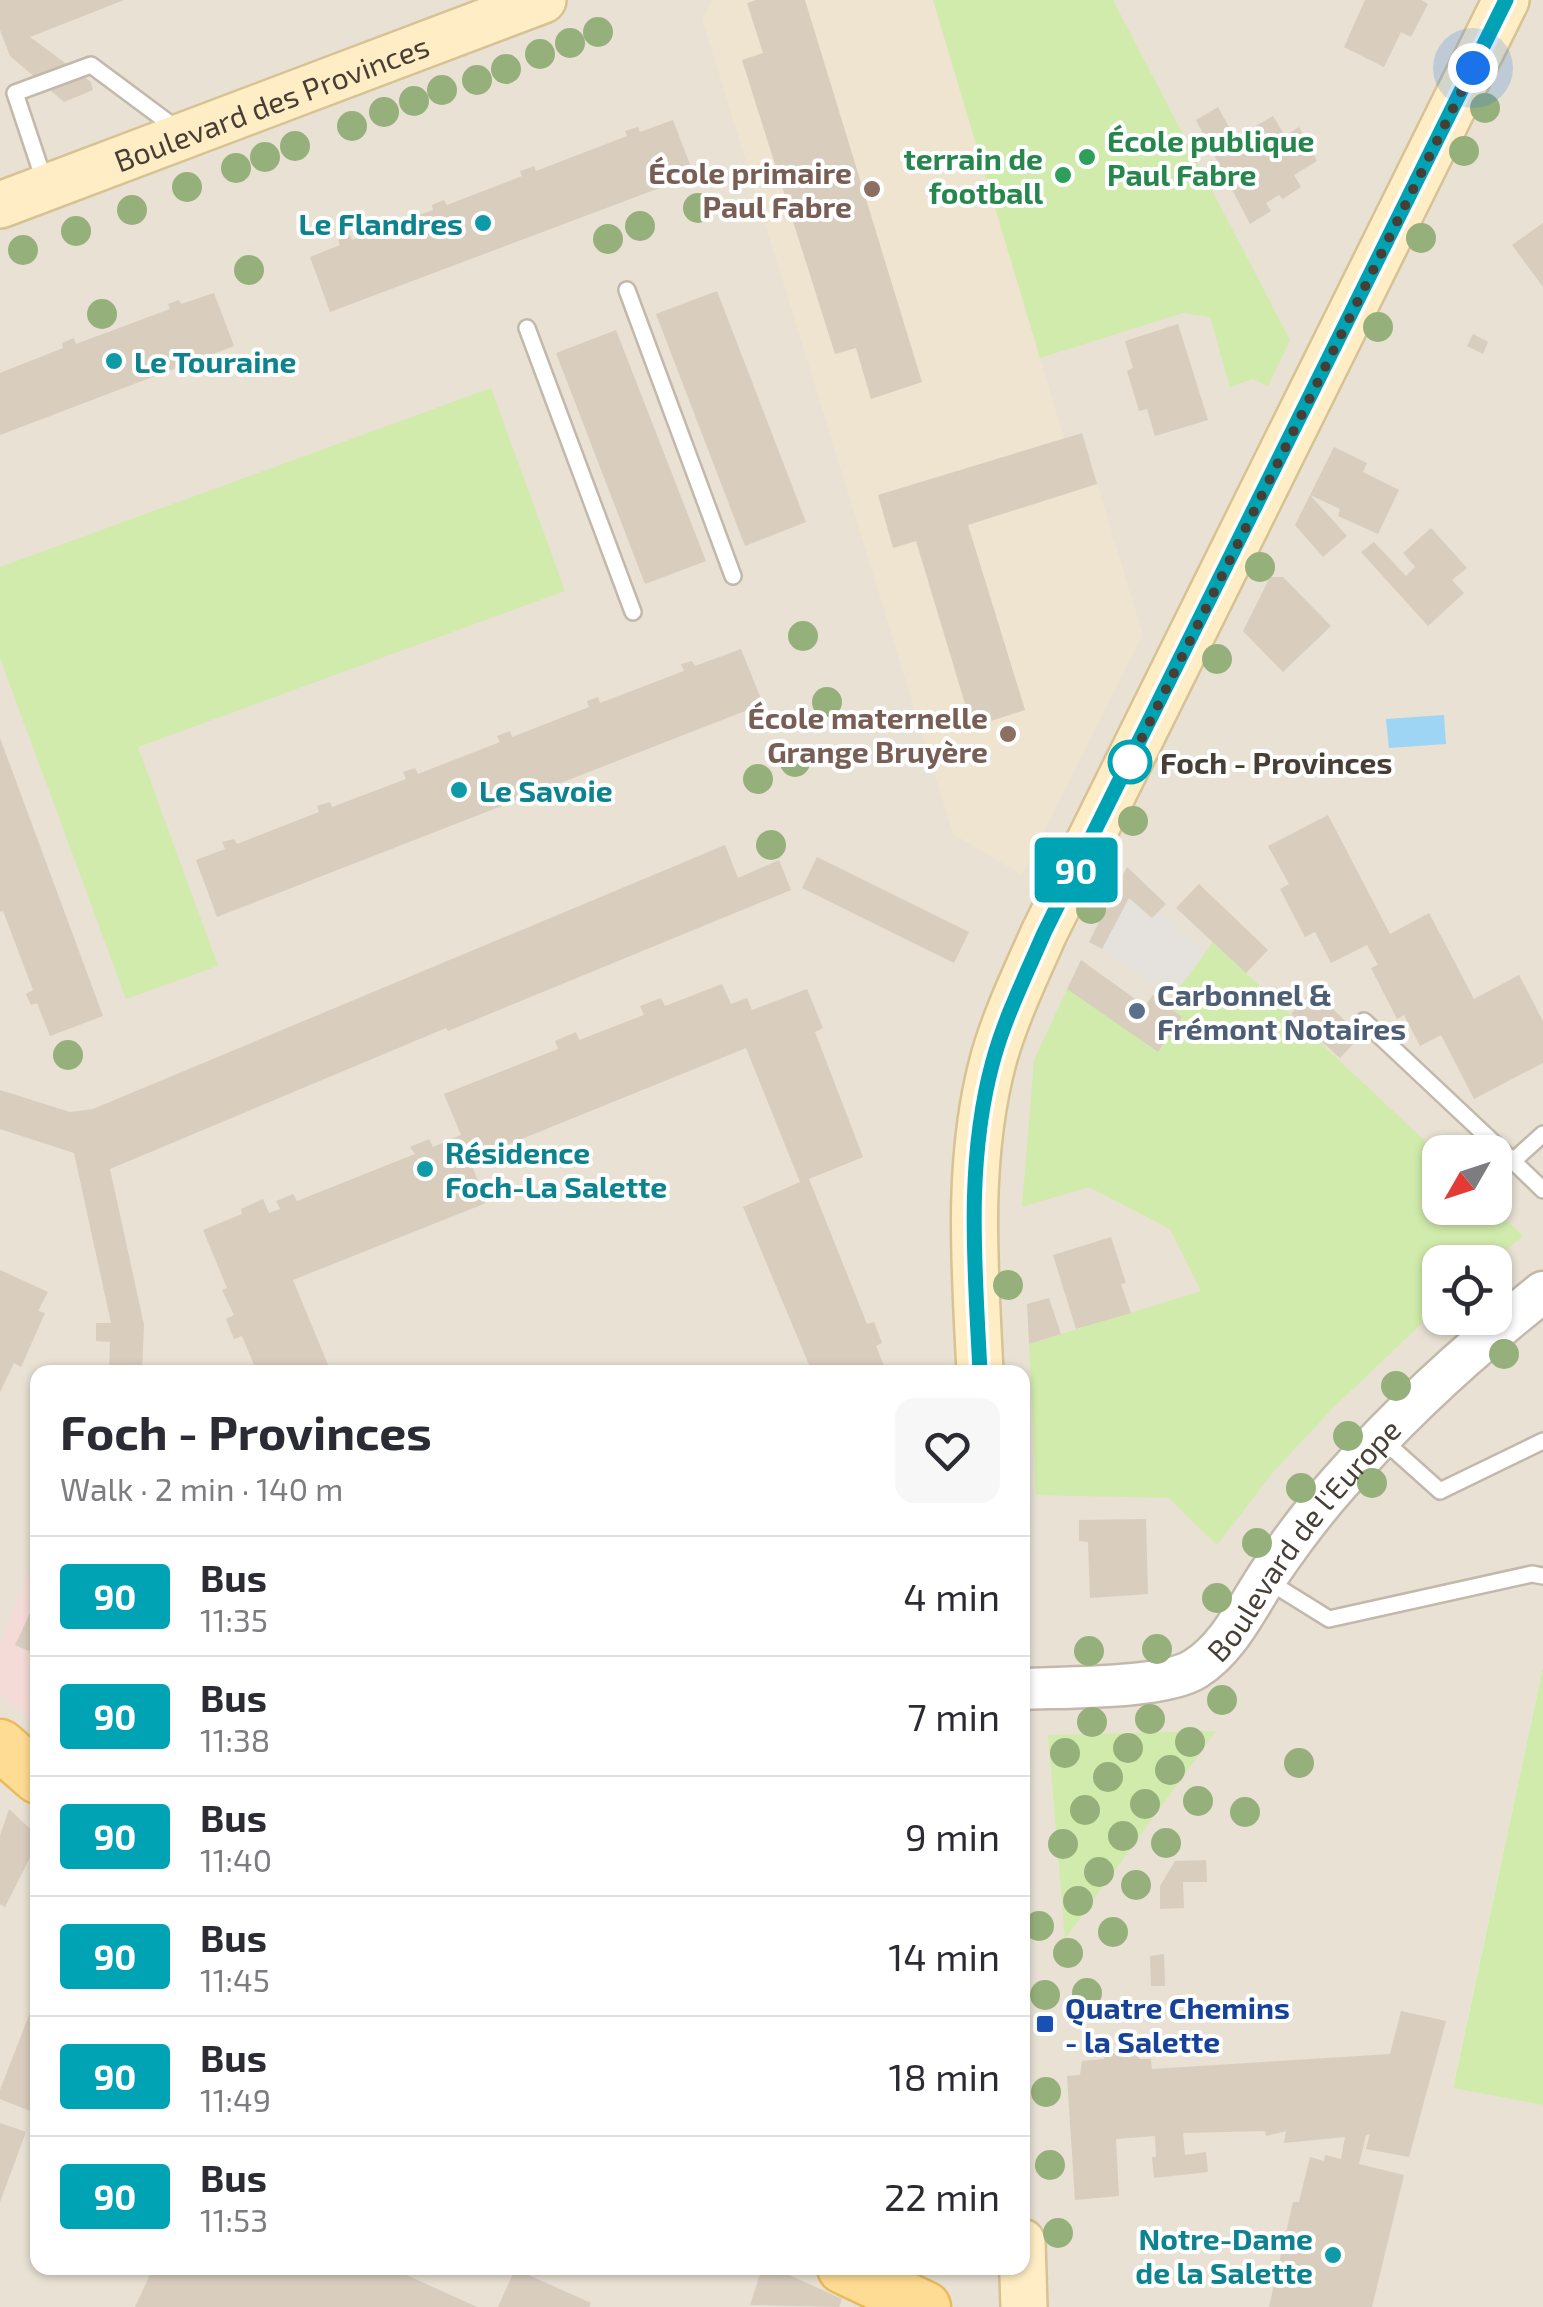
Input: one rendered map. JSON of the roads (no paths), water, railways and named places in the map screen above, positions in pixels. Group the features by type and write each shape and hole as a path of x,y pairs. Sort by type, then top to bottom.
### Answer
{"main road":[{"name":"Boulevard des Provinces","path":"0,205 543,0"},
{"path":"980,1365 974,1175 990,1071 1014,1000 1506,0"},
{"path":"0,1745 30,1771"},
{"path":"858,2275 925,2307"},
{"path":"1023,2275 1024,2307"}],"street":[{"name":"Boulevard de l'Europe","path":"1030,1688 1149,1681 1194,1670 1223,1646 1266,1580 1338,1484 1476,1344 1543,1292"}],"lane":[{"path":"46,188 16,93 91,65 184,134"},
{"path":"627,290 733,576"},
{"path":"527,328 633,612"},
{"path":"1364,1021 1543,1190"},
{"path":"1513,1161 1543,1134"},
{"path":"1381,1438 1440,1491 1543,1441"},
{"path":"1266,1580 1329,1619 1532,1574 1543,1576"}],"water":[{"path":"1444,715 1446,744 1389,748 1386,719"}],"place":[{"name":"École publique Paul Fabre","path":"1087,157"},
{"name":"terrain de football","path":"1063,175"},
{"name":"École primaire Paul Fabre","path":"872,189"},
{"name":"Le Flandres","path":"483,223"},
{"name":"Le Touraine","path":"114,361"},
{"name":"École maternelle Grange Bruyère","path":"1008,734"},
{"name":"Foch - Provinces","path":"1130,762"},
{"name":"Le Savoie","path":"459,790"},
{"name":"Carbonnel & Frémont Notaires","path":"1137,1011"},
{"name":"Résidence Foch-La Salette","path":"425,1169"},
{"name":"Quatre Chemins - la Salette","path":"1045,2024"},
{"name":"Notre-Dame de la Salette","path":"1333,2255"}]}
